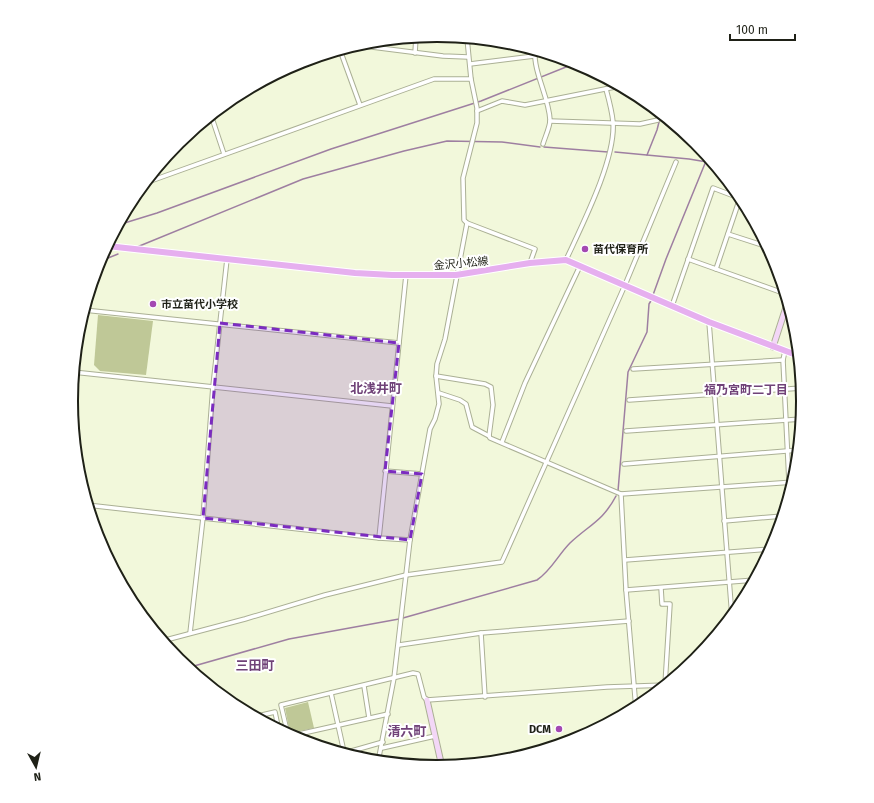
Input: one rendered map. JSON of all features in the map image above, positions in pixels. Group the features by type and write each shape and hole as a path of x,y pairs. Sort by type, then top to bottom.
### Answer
{"main road":[{"name":"金沢小松線","path":"113,247 360,274 456,275 530,263 566,260 709,322 793,354"}],"street":[{"path":"414,53 415,43"},
{"path":"467,44 471,79 477,109 477,123 463,178 464,220 467,223 535,249 530,263"},
{"path":"375,48 414,53 468,57"},
{"path":"342,55 360,105"},
{"path":"470,64 534,56 542,81 550,121 543,144"},
{"path":"155,179 434,79 471,79"},
{"path":"477,109 502,101 525,105 612,88"},
{"path":"566,260 591,204 609,156 613,123 606,89"},
{"path":"550,121 613,123 650,122 658,120 658,118"},
{"path":"213,120 224,154"},
{"path":"167,639 325,595 406,575 502,562 625,285 676,162"},
{"path":"672,306 713,188 731,195"},
{"path":"716,269 738,206"},
{"path":"380,756 399,645 410,540 430,429 435,419 439,404 436,376 437,364 445,339 467,223"},
{"path":"728,234 761,245"},
{"path":"190,633 203,518 213,386 228,259"},
{"path":"688,259 779,291"},
{"path":"502,442 525,383 580,265"},
{"path":"379,538 406,275"},
{"path":"89,311 399,343"},
{"path":"773,347 785,311"},
{"path":"709,322 721,488 729,582 733,605"},
{"path":"785,351 783,360 790,469"},
{"path":"633,369 783,360"},
{"path":"79,373 392,406"},
{"path":"436,376 485,384 491,387 493,405 489,436"},
{"path":"629,400 796,388"},
{"path":"439,393 460,400 466,404 472,427 490,438 621,494 787,482"},
{"path":"626,431 796,419"},
{"path":"624,464 793,451"},
{"path":"385,471 422,474"},
{"path":"621,494 626,590 635,701"},
{"path":"93,506 379,538 410,540"},
{"path":"724,521 777,516"},
{"path":"625,560 764,550"},
{"path":"626,590 748,581"},
{"path":"661,588 662,604 670,604 666,678"},
{"path":"399,645 481,633 629,621"},
{"path":"481,633 485,697"},
{"path":"287,728 281,705 364,686 413,672 418,674 424,697 427,700 440,761"},
{"path":"427,700 658,685"},
{"path":"364,686 369,718"},
{"path":"331,693 339,725 342,748"},
{"path":"261,715 275,712 277,724"},
{"path":"299,734 388,714"},
{"path":"382,748 435,736"},
{"path":"352,751 383,742"}],"highlighted area":[{"path":"220,323 399,343 385,471 422,474 410,540 203,518"}],"green space":[{"path":"98,315 153,321 146,375 100,371 94,365"},
{"path":"308,702 314,728 295,732 289,729 285,708"}],"waterway":[{"path":"126,223 157,213 331,149 481,101 568,66"},
{"path":"647,155 660,119"},
{"path":"137,247 303,179 404,151 447,141 502,142 540,147"},
{"path":"544,147 608,152"},
{"path":"615,152 705,162"},
{"path":"653,295 705,162"},
{"path":"108,258 118,254"},
{"path":"618,491 628,372 647,332 649,304 652,299"},
{"path":"403,618 537,580 550,568 570,543 601,517 616,496"},
{"path":"194,666 289,639 399,619"}],"place":[{"name":"苗代保育所","path":"585,249"},
{"name":"市立苗代小学校","path":"153,304"},
{"name":"DCM","path":"559,729"}],"district":[{"name":"北浅井町","path":"376,388"},
{"name":"福乃宮町二丁目","path":"746,390"},
{"name":"三田町","path":"255,665"},
{"name":"清六町","path":"407,731"}]}
